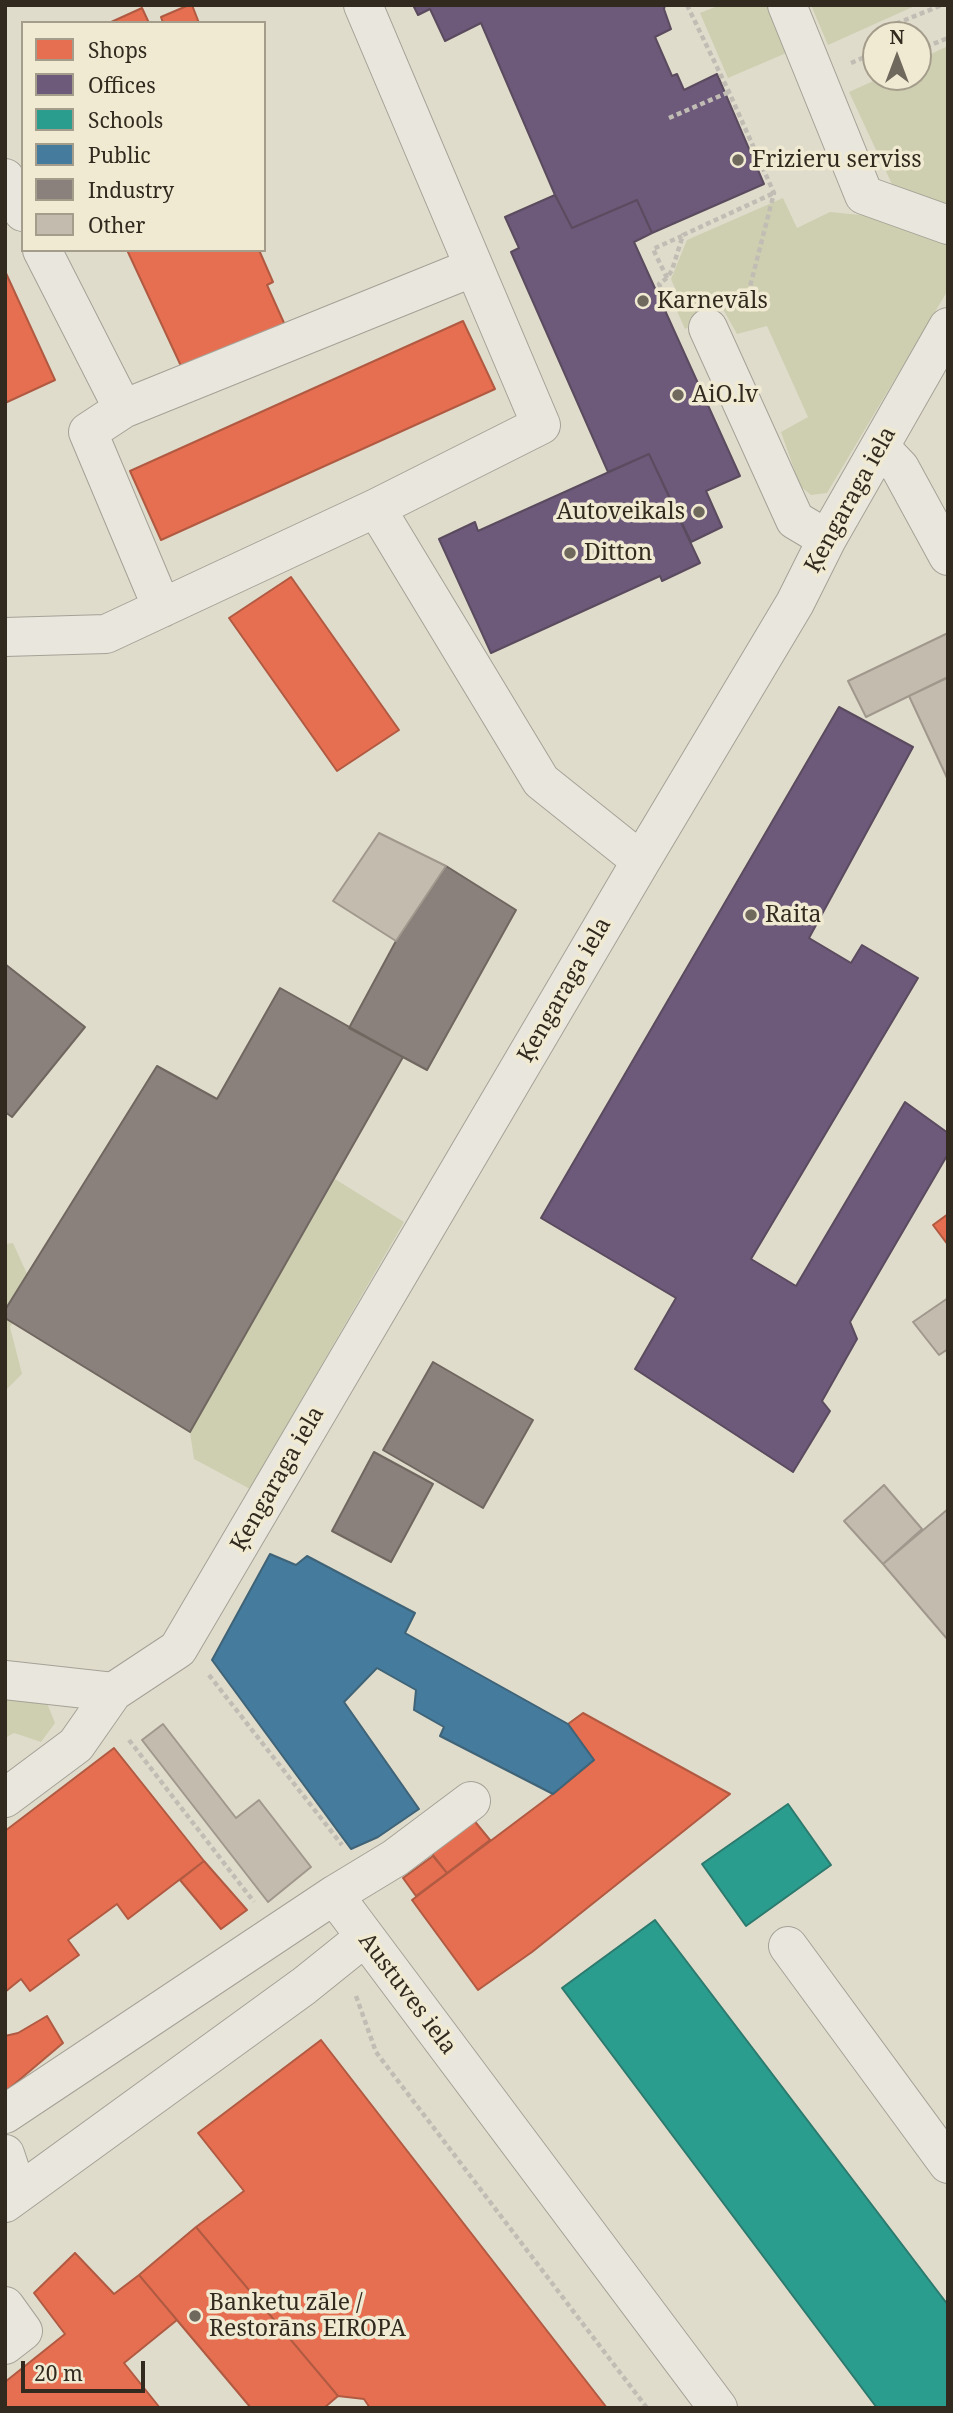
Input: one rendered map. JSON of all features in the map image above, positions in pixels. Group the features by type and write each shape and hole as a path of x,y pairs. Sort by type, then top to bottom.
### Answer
{"street":[{"path":"5,637 106,634 376,508 541,425 363,5"},
{"path":"788,5 864,195 948,225"},
{"path":"5,178 21,208"},
{"path":"43,252 123,410"},
{"path":"162,608 88,432 123,410 474,267"},
{"name":"Ķengaraga iela","path":"190,1658 641,861 795,603 827,539 948,327"},
{"path":"715,343 795,520 827,539"},
{"path":"880,447 900,468 948,556"},
{"path":"376,508 541,781 641,861"},
{"path":"5,1680 113,1692 190,1658"},
{"path":"5,1798 76,1745 113,1692"},
{"path":"6,2116 334,1895 395,1858 471,1801"},
{"name":"Austuves iela","path":"334,1895 353,1946 718,2408"},
{"path":"5,2154 12,2198 293,1994 353,1946"},
{"path":"788,1946 948,2164"},
{"path":"5,2306 23,2331 5,2345"}],"path":[{"path":"687,5 774,193 737,334 715,343"},
{"path":"904,21 945,5"},
{"path":"669,118 729,92"},
{"path":"667,278 653,249 683,235"},
{"path":"190,1658 347,1854"},
{"path":"122,1732 254,1902"},
{"path":"353,1946 376,2052 647,2408"}],"green space":[{"path":"720,5 769,5 798,48 728,78 700,13"},
{"path":"811,5 917,5 881,21 862,21 862,30 828,45"},
{"path":"948,46 948,212 897,195 849,92 862,86 862,91 932,91 932,53"},
{"path":"783,198 797,228 830,212 881,217 948,243 948,290 827,493 811,495 800,486 781,432 808,417 767,326 737,334 723,309 685,329 673,302 679,298 671,279 687,240"},
{"path":"335,1179 404,1222 250,1489 194,1459 190,1432"},
{"path":"13,1243 33,1287 10,1327 22,1374 5,1391 5,1244"},
{"path":"5,1686 43,1693 55,1723 41,1742 14,1733 5,1738"}],"building: Shops":[{"path":"192,5 198,21 162,21 161,17"},
{"path":"142,8 148,21 113,21"},
{"path":"128,252 260,252 273,282 267,285 289,334 188,381"},
{"path":"5,271 55,380 5,403"},
{"path":"463,321 495,389 161,540 130,471"},
{"path":"291,577 399,730 337,771 229,618"},
{"path":"948,1214 948,1245 933,1225"},
{"path":"583,1713 730,1794 532,1952 478,1990 412,1900 594,1760 568,1724"},
{"path":"114,1748 204,1861 128,1919 117,1904 68,1940 79,1955 30,1991 21,1979 5,1992 5,1831"},
{"path":"472,1818 490,1840 447,1873 430,1851"},
{"path":"433,1856 447,1873 416,1896 403,1878"},
{"path":"204,1861 247,1910 221,1929 180,1880"},
{"path":"47,2016 63,2043 5,2092 5,2036 18,2033"},
{"path":"321,2040 607,2408 370,2408 364,2399 338,2396 196,2227 244,2191 198,2133"},
{"path":"196,2227 338,2396 324,2408 251,2408 139,2275"},
{"path":"75,2253 114,2294 139,2275 177,2320 124,2363 160,2408 5,2408 5,2382 65,2334 34,2293"}],"building: Offices":[{"path":"413,5 665,5 671,29 655,37 672,76 677,74 684,90 717,74 764,184 652,233 637,200 572,228 555,195 481,23 445,41 430,9 418,15"},
{"path":"555,195 572,228 637,200 652,233 634,242 740,476 706,491 722,527 691,542 649,454 608,472 511,252 519,248 505,217"},
{"name":"Ditton","path":"649,454 700,563 662,581 660,576 491,653 439,539 475,522 478,531"},
{"path":"839,707 913,747 809,938 851,963 862,945 918,978 751,1259 796,1286 905,1102 948,1133 948,1154 850,1322 857,1339 822,1401 830,1411 793,1472 635,1369 676,1298 541,1218"}],"building: Schools":[{"path":"788,1804 831,1865 746,1926 702,1864"},
{"path":"655,1920 948,2305 948,2408 877,2408 562,1988"}],"building: Public":[{"path":"270,1554 296,1565 307,1556 415,1613 405,1633 568,1724 594,1760 553,1794 440,1736 444,1727 414,1710 416,1690 377,1668 344,1702 419,1809 378,1837 351,1849 212,1660"}],"building: Industry":[{"path":"446,866 516,910 427,1070 349,1028 396,941"},
{"path":"5,964 85,1027 12,1117 5,1112"},
{"path":"280,988 403,1057 190,1432 5,1318 5,1310 157,1066 217,1099"},
{"path":"433,1362 533,1420 483,1508 383,1450"},
{"path":"374,1452 433,1484 391,1562 332,1531"}],"building: Other":[{"path":"948,633 948,677 866,717 848,681"},
{"path":"947,678 948,680 948,780 909,696"},
{"path":"379,833 446,866 396,941 333,901"},
{"path":"948,1298 948,1349 939,1355 913,1322"},
{"path":"884,1485 922,1529 883,1564 844,1521"},
{"path":"948,1509 948,1640 883,1564"},
{"path":"163,1724 236,1818 259,1800 311,1867 268,1902 142,1740"}],"place":[{"name":"Frizieru serviss","path":"738,160"},
{"name":"Karnevāls","path":"643,301"},
{"name":"AiO.lv","path":"678,395"},
{"name":"Autoveikals","path":"699,512"},
{"name":"Ditton","path":"570,553"},
{"name":"Raita","path":"751,915"},
{"name":"Banketu zāle / Restorāns EIROPA","path":"195,2316"}]}
